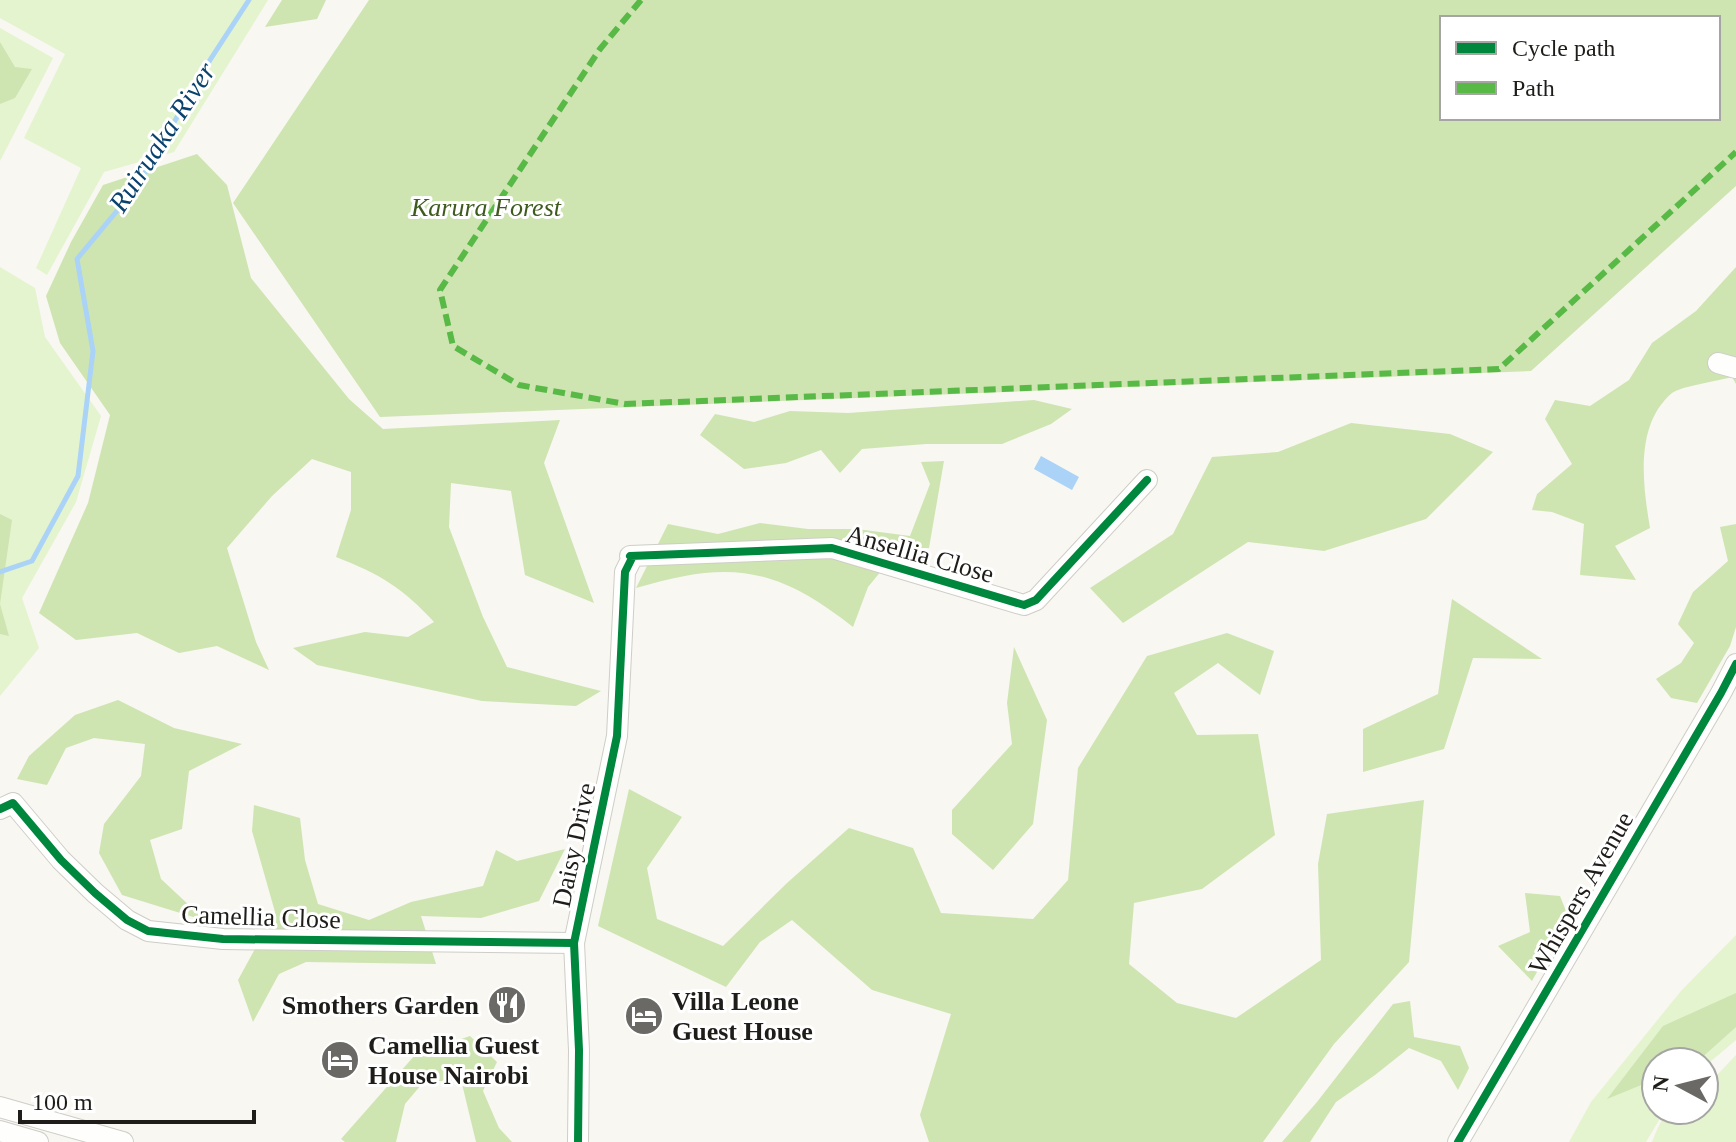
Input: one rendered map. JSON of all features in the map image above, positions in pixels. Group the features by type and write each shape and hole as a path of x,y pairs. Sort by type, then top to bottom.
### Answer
{"street":[{"name":"Ansellia Close","path":"632,558 630,556 832,548 1024,605 1036,600 1147,480"},
{"name":"Daisy Drive","path":"578,1142 579,1050 574,943 617,736 625,572 632,558"},
{"name":"Whispers Avenue","path":"1458,1142 1736,664"},
{"name":"Camellia Close","path":"0,809 13,803 61,860 95,893 127,920 148,931 223,939 574,943"},
{"path":"0,1107 123,1142"},
{"path":"0,1131 38,1142"}],"green space":[{"path":"0,0 268,0 174,152 104,172 47,275 36,268 81,168 24,138 65,54 0,18"},
{"path":"282,0 326,0 317,19 265,27"},
{"name":"Karura Forest","path":"369,0 1736,0 1736,186 1531,371 380,417 233,203"},
{"path":"0,28 53,58 0,161"},
{"path":"0,42 15,67 32,69 15,98 0,104"},
{"path":"197,154 227,185 251,278 349,399 383,429 560,420 544,463 594,603 525,575 511,491 451,483 449,527 483,617 507,667 601,691 576,706 482,701 317,665 293,648 365,632 408,637 434,622 390,583 336,557 351,510 351,472 312,459 272,496 227,548 256,642 269,670 217,646 179,653 137,633 76,640 39,613 88,503 110,415 60,343 46,296 71,242 103,185"},
{"path":"0,267 35,288 45,337 101,416 76,502 22,598 39,648 0,696"},
{"path":"1736,267 1736,384 1732,377 1677,390 1660,406 1646,439 1644,457 1650,528 1615,546 1636,580 1580,575 1584,524 1552,512 1532,510 1537,494 1572,464 1545,419 1555,400 1590,406 1629,380 1652,343 1696,311"},
{"path":"1034,400 1072,409 1051,424 1002,444 926,444 862,449 840,473 821,450 786,463 744,469 700,435 715,414 754,422 790,411 848,413"},
{"path":"1351,423 1450,434 1493,452 1426,519 1324,551 1248,542 1123,623 1090,588 1173,534 1212,457 1278,452"},
{"path":"944,461 929,548 900,548 868,587 853,627 799,591 775,580 750,574 699,574 636,588 668,524 718,534 760,523 910,536 930,484 921,462"},
{"path":"0,514 12,520 0,604"},
{"path":"1736,524 1736,627 1730,646 1697,703 1671,698 1656,679 1681,663 1694,643 1678,624 1693,592 1728,561 1720,527"},
{"path":"1452,599 1542,659 1473,658 1444,749 1363,772 1363,729 1438,694"},
{"path":"0,604 9,636 0,634"},
{"path":"1227,633 1274,651 1260,695 1218,663 1174,693 1197,735 1258,734 1275,835 1202,889 1134,903 1129,964 1177,1003 1236,1018 1321,960 1318,864 1327,814 1424,800 1409,962 1334,1044 1263,1142 929,1142 920,1115 951,1014 872,990 792,920 760,942 726,987 598,926 629,789 682,817 647,868 657,919 723,946 849,828 913,848 941,913 1033,919 1068,880 1078,768 1147,656"},
{"path":"1014,647 1047,720 1033,824 993,870 952,834 952,810 1012,744 1007,703"},
{"path":"118,700 174,728 242,744 189,771 182,829 150,840 161,879 206,921 122,895 99,853 104,824 141,776 145,744 94,738 66,748 47,785 17,779 29,756 75,715"},
{"path":"254,805 300,818 305,860 318,904 369,920 411,902 483,886 496,850 517,861 565,849 539,901 481,918 421,916 436,964 306,962 279,974 253,1022 238,980 275,912 252,831"},
{"path":"1525,893 1560,896 1568,916 1532,981 1498,946 1530,932"},
{"path":"1736,935 1736,1040 1720,1054 1720,1046 1640,1046 1640,1126 1656,1126 1646,1142 1569,1142 1591,1102 1681,991"},
{"path":"1736,993 1736,1027 1715,1046 1648,1046 1663,1026"},
{"path":"1410,1001 1414,1037 1460,1046 1469,1068 1458,1090 1441,1061 1409,1048 1336,1102 1310,1142 1282,1142 1393,1004"},
{"path":"470,1036 497,1062 483,1091 499,1128 512,1142 476,1142 462,1084 426,1079 405,1104 396,1142 345,1142 341,1139 415,1055"},
{"path":"1736,1055 1736,1142 1652,1142 1659,1126 1720,1126 1720,1072"},
{"path":"1640,1056 1640,1086 1607,1099"}],"water":[{"path":"1041,456 1079,477 1072,490 1034,469"}],"waterway":[{"name":"Ruiruaka River","path":"0,572 32,561 78,476 93,351 77,259 136,188 210,60 249,0"}],"marked path":[{"path":"641,0 600,49 440,290 453,346 519,385 625,404 1499,369 1736,152"}],"cycle path":[{"path":"578,1142 579,1050 574,943 617,736 625,572 632,558 630,556 832,548 1024,605 1036,600 1147,480"},
{"path":"1458,1142 1736,664"},
{"path":"0,809 13,803 61,860 95,893 127,920 148,931 223,939 574,943"}],"place":[{"name":"Smothers Garden","path":"507,1005"},
{"name":"Villa Leone Guest House","path":"644,1016"},
{"name":"Camellia Guest House Nairobi","path":"340,1060"}]}
